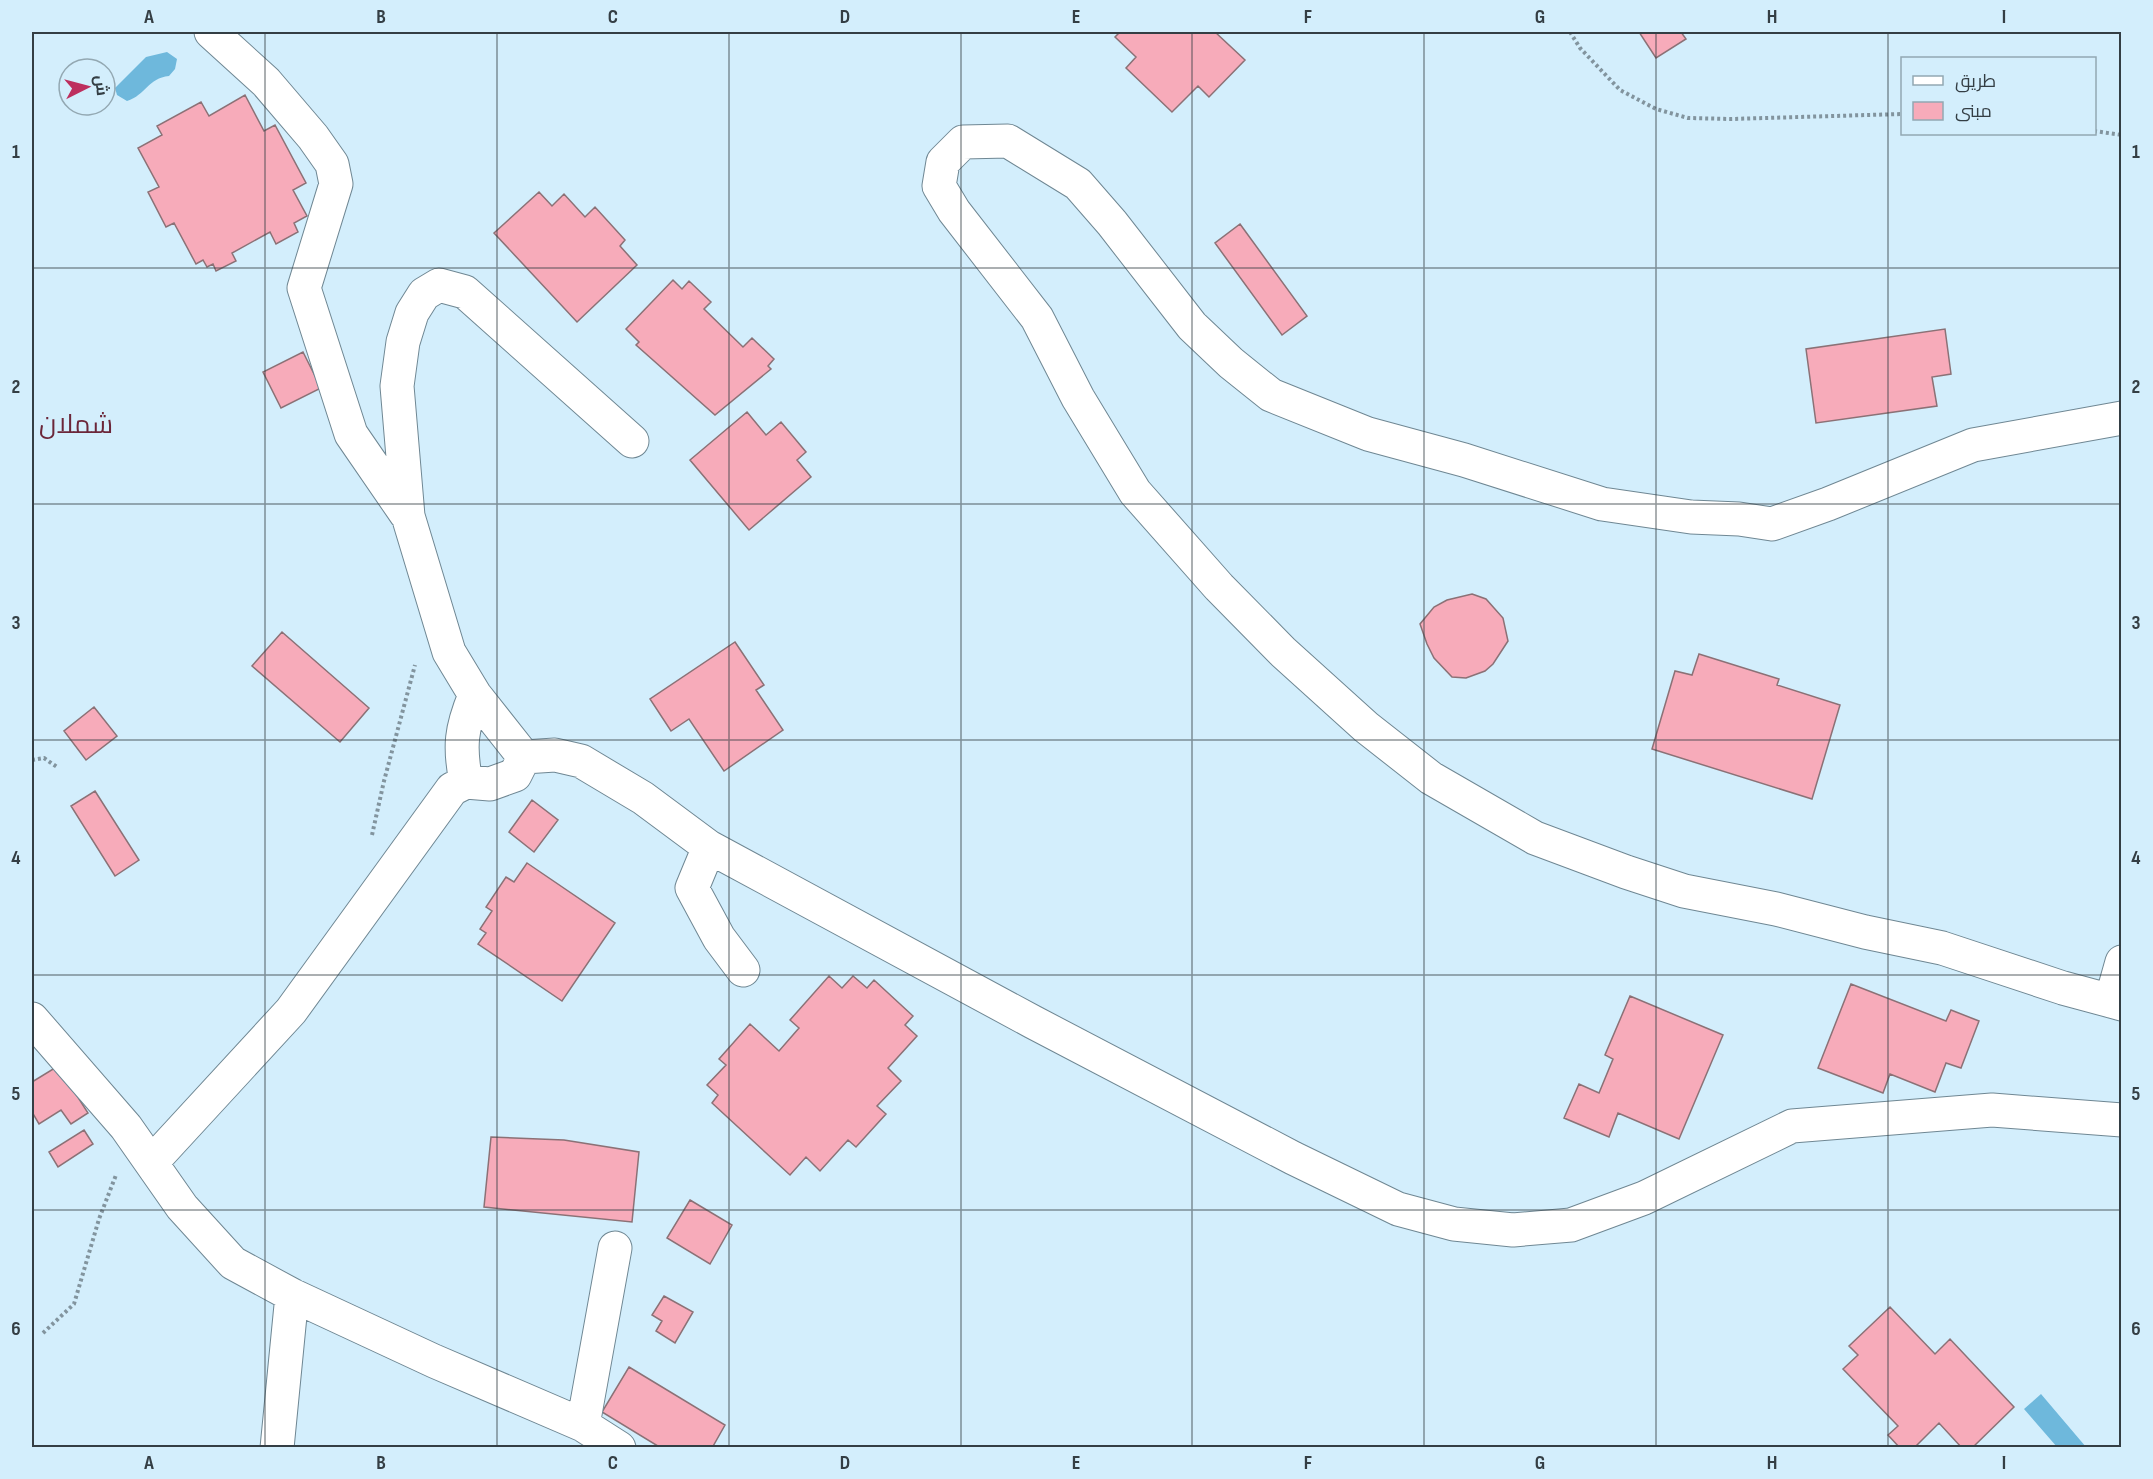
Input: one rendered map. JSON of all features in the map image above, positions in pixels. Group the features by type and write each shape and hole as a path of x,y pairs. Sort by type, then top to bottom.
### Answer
{"street":[{"path":"211,32 266,82 314,137 332,164 336,184 304,288 351,434 408,516"},
{"path":"2121,418 1973,445 1828,504 1772,524 1738,519 1691,517 1602,504 1464,460 1368,435 1272,395 1231,363 1192,326 1112,223 1078,184 1008,141 963,141 943,162 939,186 949,203 1037,318 1078,398 1135,492 1219,587 1283,652 1366,727 1431,778 1535,838 1684,891 1776,909 1941,948 2063,988 2116,1002 2121,962"},
{"path":"524,757 475,695 449,652 408,516 397,386 403,342 412,313 424,294 439,285 465,292 632,441"},
{"path":"466,782 460,747 464,726 475,695"},
{"path":"524,757 555,755 581,761 643,798 709,847 1033,1022 1293,1158 1398,1209 1454,1224 1513,1230 1571,1225 1644,1198 1792,1126 1992,1110 2121,1120"},
{"path":"152,1162 291,1011 452,789 466,782 490,784 515,775 524,757"},
{"path":"709,847 692,888 719,938 743,970"},
{"path":"32,1019 126,1127 182,1207 233,1263 292,1295 434,1361 583,1425 619,1448"},
{"path":"583,1425 615,1248"},
{"path":"277,1448 292,1295"}],"path":[{"path":"1570,32 1580,48 1620,90 1656,109 1688,118 1731,119 1901,114"},
{"path":"2096,131 2121,135"},
{"path":"370,843 414,667 422,654 449,652"},
{"path":"32,760 44,758 57,767"},
{"path":"44,1333 74,1304 121,1157 126,1127"}],"water":[{"path":"167,52 177,59 175,69 169,76 156,80 139,95 127,101 117,95 117,86 146,57"},
{"path":"2041,1394 2086,1447 2057,1447 2024,1409"}],"building":[{"path":"1120,32 1215,32 1245,60 1209,97 1198,86 1172,112 1126,68 1136,57 1115,37"},
{"path":"1639,32 1681,32 1686,39 1656,58"},
{"path":"245,95 264,131 275,125 306,183 293,190 307,216 294,223 298,232 276,244 270,232 232,253 236,261 216,271 213,264 207,267 203,260 196,264 174,223 166,227 148,192 159,187 138,148 162,135 157,126 201,102 209,116"},
{"path":"539,192 552,206 564,194 585,217 595,207 625,240 620,246 637,265 577,322 494,233"},
{"path":"1240,224 1307,316 1282,335 1215,243"},
{"path":"673,280 682,289 689,281 711,302 704,309 743,347 752,338 774,359 768,366 771,369 715,415 636,345 639,342 626,329"},
{"path":"1945,329 1951,374 1932,377 1937,406 1816,423 1806,349"},
{"path":"303,352 321,388 281,408 263,372"},
{"path":"747,412 766,435 781,422 806,452 797,460 811,477 749,530 690,460"},
{"path":"1472,594 1486,599 1503,618 1508,641 1493,664 1485,671 1466,678 1452,677 1434,658 1420,624 1434,607 1447,600"},
{"path":"282,632 369,708 340,742 252,666"},
{"path":"735,642 764,685 756,690 783,730 724,771 689,719 671,731 650,699"},
{"path":"1699,654 1779,679 1777,685 1840,705 1812,799 1652,749 1675,671 1692,675"},
{"path":"94,707 117,736 86,760 64,731"},
{"path":"95,791 139,860 115,876 71,806"},
{"path":"532,800 558,820 534,852 509,832"},
{"path":"527,863 615,923 562,1001 478,944 486,933 480,929 492,911 486,907 506,877 514,882"},
{"path":"829,976 842,988 853,976 867,988 874,980 913,1016 905,1025 917,1036 888,1068 901,1081 877,1106 886,1114 856,1147 848,1140 820,1171 806,1157 790,1175 712,1103 718,1095 707,1085 726,1065 719,1059 750,1024 779,1051 799,1028 790,1020"},
{"path":"1851,984 1946,1021 1951,1010 1979,1021 1961,1068 1946,1063 1935,1092 1890,1074 1883,1093 1818,1068"},
{"path":"1630,996 1723,1035 1679,1139 1618,1113 1609,1137 1564,1118 1579,1084 1599,1093 1613,1059 1605,1055"},
{"path":"58,1066 88,1113 71,1124 61,1110 39,1124 32,1112 32,1082"},
{"path":"84,1130 93,1144 58,1167 49,1152"},
{"path":"491,1137 564,1140 639,1152 632,1222 484,1207"},
{"path":"690,1200 732,1225 710,1264 667,1238"},
{"path":"664,1296 693,1312 675,1343 656,1331 662,1321 652,1315"},
{"path":"1890,1307 1935,1354 1950,1339 2014,1407 1972,1448 1962,1448 1939,1423 1914,1448 1900,1448 1888,1435 1898,1426 1843,1369 1858,1355 1849,1346"},
{"path":"629,1367 725,1425 712,1448 661,1448 602,1412"}],"district":[{"name":"شملان","path":"76,424"}]}
